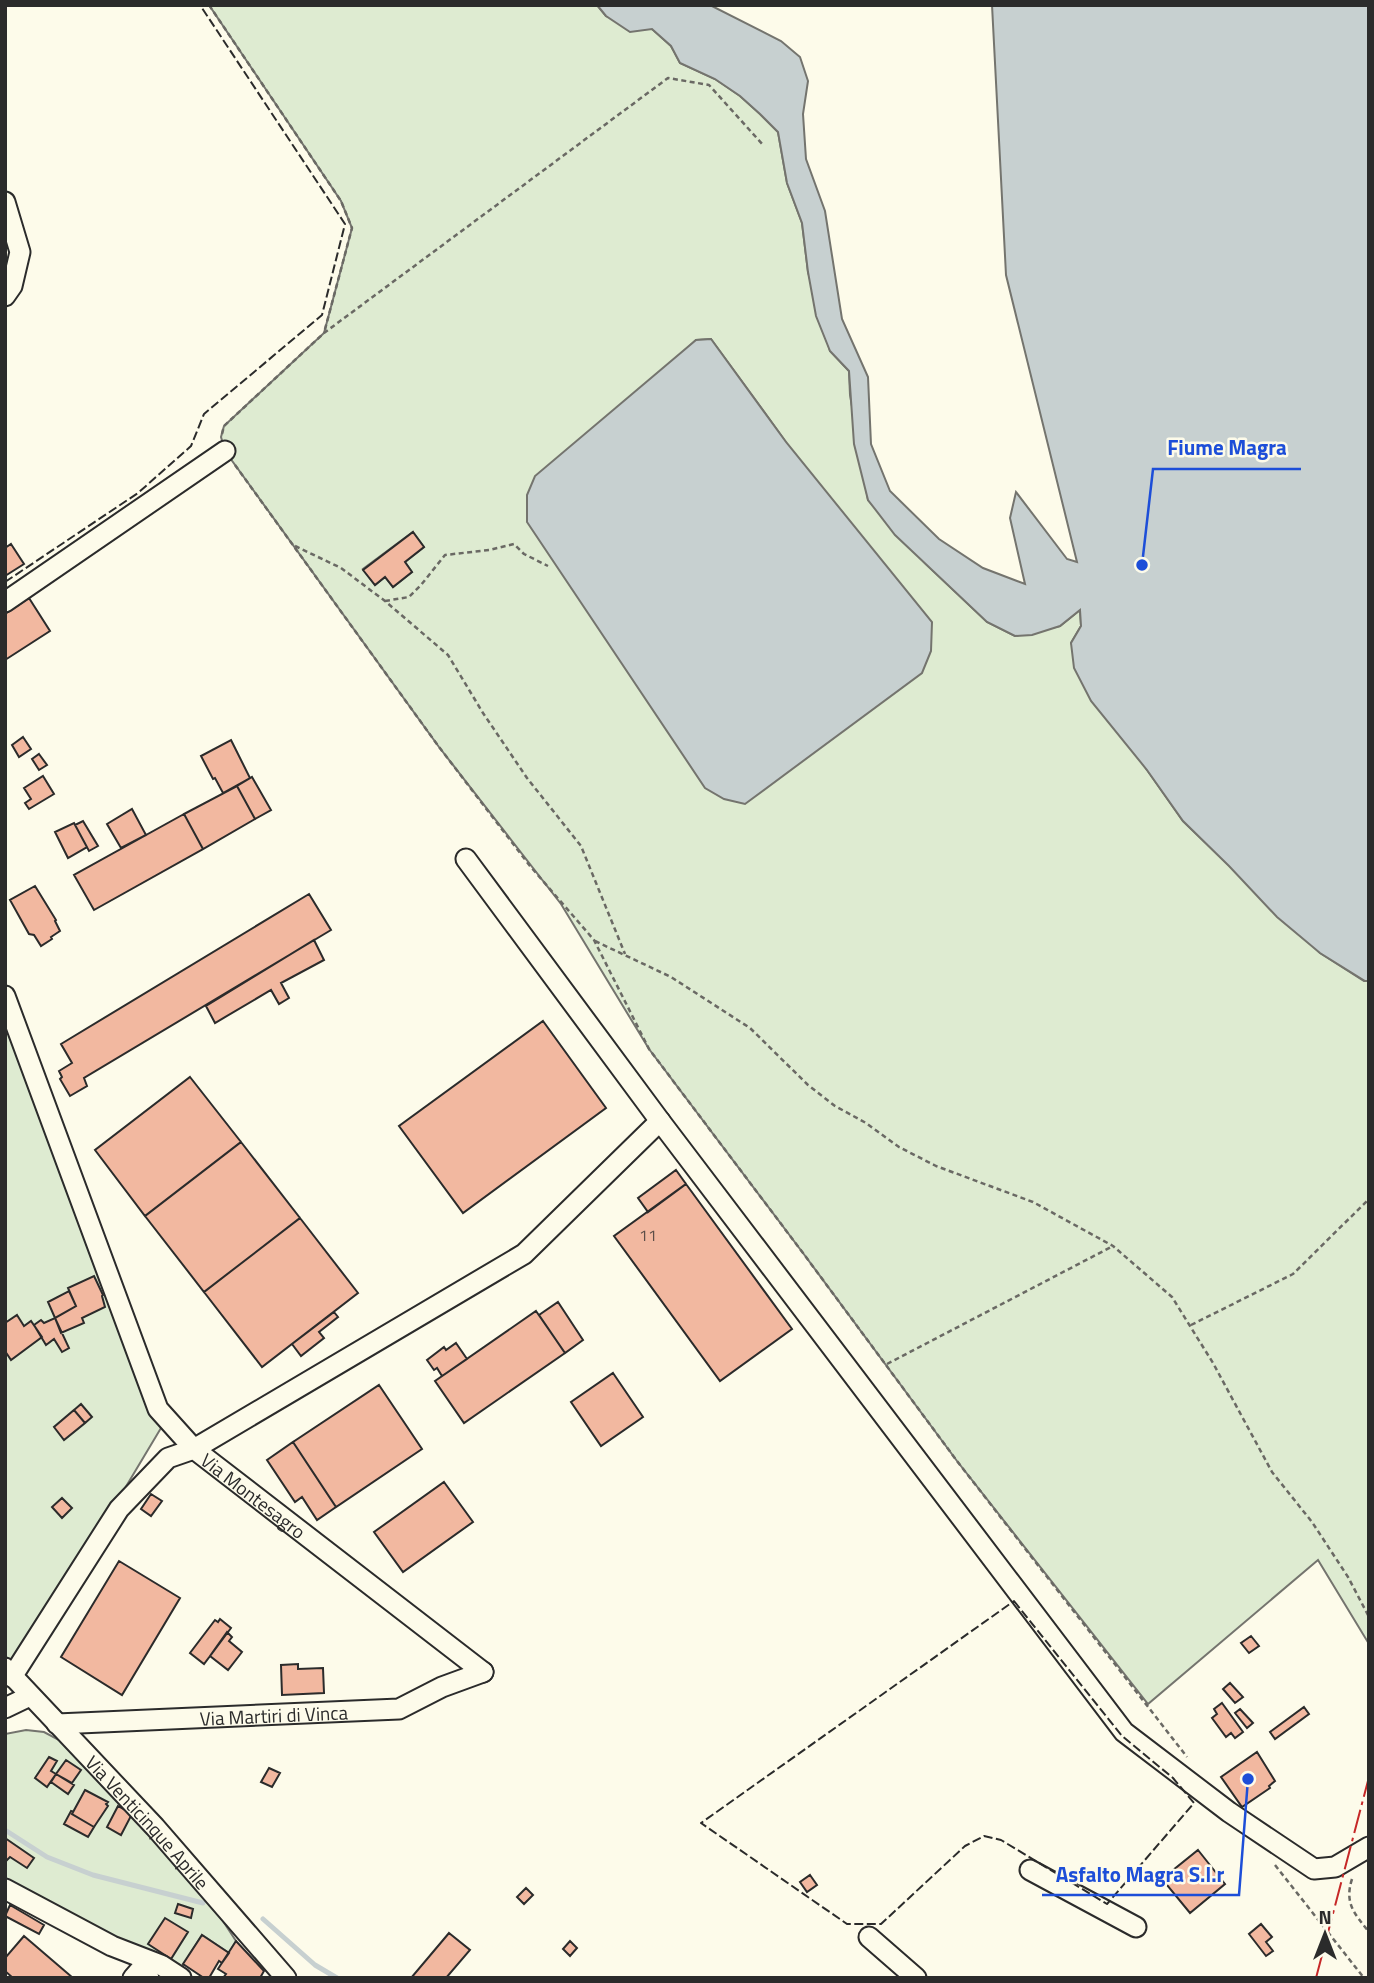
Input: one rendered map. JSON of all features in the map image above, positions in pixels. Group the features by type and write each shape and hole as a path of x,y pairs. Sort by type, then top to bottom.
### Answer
{"street":[{"path":"5,202 20,252 12,286 5,296"},
{"path":"5,602 225,451"},
{"path":"466,859 660,1121 1124,1732 1229,1812 1314,1869 1335,1867 1369,1847"},
{"path":"5,996 158,1409 194,1449 524,1254 660,1121"},
{"name":"Via Montesagro","path":"9,1672 119,1509 168,1458 194,1449 483,1672"},
{"name":"Via Venticinque Aprile","path":"9,1672 155,1827 286,1978"},
{"name":"Via Martiri di Vinca","path":"57,1724 399,1709 483,1672"},
{"path":"5,1708 30,1696"},
{"path":"1030,1870 1136,1927"},
{"path":"5,1889 112,1946 161,1965 181,1978"},
{"path":"869,1937 916,1978"},
{"path":"133,1978 139,1970 149,1978"}],"path":[{"path":"209,5 341,201 352,228 324,333"},
{"path":"764,146 709,85 668,78 324,333 224,426 221,438 225,451 455,769 530,866 594,940 649,1049 957,1461 1188,1758"},
{"path":"292,544 341,568 385,601 448,655 527,778 581,846 625,954"},
{"path":"385,601 409,597 445,555 514,544 524,554 548,566"},
{"path":"594,940 671,977 750,1028 808,1085 835,1106 866,1123 899,1147 936,1166 1032,1202 1113,1246 1172,1297 1213,1363 1272,1472 1312,1522 1348,1577 1369,1617"},
{"path":"1189,1325 1293,1274 1369,1199"},
{"path":"886,1364 1113,1246"},
{"path":"1271,1861 1364,1978"},
{"path":"1353,1876 1349,1887 1349,1905 1369,1932"}],"green space":[{"path":"209,5 597,5 606,16 652,29 671,46 680,63 715,79 740,96 778,132 787,183 802,223 808,272 830,351 849,371 850,395 868,500 926,564 987,622 1015,636 1060,626 1080,610 1081,626 1071,643 1147,770 1183,821 1320,953 1364,981 1369,981 1369,1644 1318,1560 1148,1704 957,1461 649,1049 561,904 439,747 225,451 221,437 224,426 324,333 352,228 341,201","holes":["711,339 786,442 680,355 696,340","413,532 424,547 405,562 412,572 393,587 385,577 375,585 363,569"]},
{"path":"5,1005 170,1413 12,1677 5,1667"},
{"path":"26,1730 44,1732 61,1741 202,1889 236,1941 229,1953 202,1935 181,1969 113,1942 5,1884 5,1734"}],"shaded area":[{"path":"597,5 710,5 781,41 800,57 808,81 803,114 806,159 825,211 842,319 868,377 871,444 890,491 939,539 983,568 1025,584 1010,518 1016,492 1067,559 1077,562 1006,275 992,5 1369,5 1369,981 1320,953 1277,917 1183,821 1147,770 1091,701 1074,668 1071,643 1081,626 1080,610 1060,626 1032,635 1015,636 987,622 895,535 868,500 854,444 849,371 830,351 816,316 802,223 787,183 778,132 740,96 715,79 680,63 671,46 652,29 630,32 606,16"},
{"path":"711,339 786,442 932,622 931,651 922,673 745,804 724,799 705,788 527,522 527,495 535,476 696,340"}],"building":[{"path":"413,532 424,547 405,562 412,572 393,587 385,577 375,585 363,570"},
{"path":"11,544 24,564 5,576 5,548"},
{"path":"29,598 50,631 5,660 5,614"},
{"path":"23,737 31,749 19,757 12,745"},
{"path":"231,740 250,778 223,793 201,756"},
{"path":"39,754 47,765 39,770 32,759"},
{"path":"43,776 54,794 29,809 25,803 31,799 24,788"},
{"path":"252,777 271,810 255,819 237,786"},
{"path":"237,786 255,819 203,849 184,814"},
{"path":"132,809 146,835 121,848 107,824"},
{"path":"184,814 203,849 94,910 74,875"},
{"path":"83,821 98,846 89,851 75,825"},
{"path":"74,823 87,847 68,858 55,832"},
{"path":"35,886 60,931 41,946 34,935 29,934 10,900"},
{"path":"309,894 331,930 84,1078 87,1086 70,1096 60,1079 62,1077 59,1071 72,1063 61,1044"},
{"path":"314,940 324,960 281,983 289,998 279,1004 271,990 215,1023 206,1006"},
{"path":"543,1021 606,1108 463,1213 399,1126"},
{"path":"190,1077 241,1142 145,1216 95,1150"},
{"path":"241,1142 300,1218 204,1292 145,1216"},
{"path":"676,1170 686,1184 648,1212 638,1198"},
{"path":"686,1184 792,1329 720,1381 614,1236"},
{"path":"300,1218 358,1293 262,1367 204,1292"},
{"path":"94,1276 103,1295 105,1307 82,1318 84,1323 61,1333 55,1318 76,1306 68,1288"},
{"path":"69,1291 76,1306 55,1318 48,1302"},
{"path":"558,1302 583,1340 565,1353 539,1315"},
{"path":"536,1311 565,1353 464,1423 435,1381"},
{"path":"334,1312 338,1317 319,1332 324,1338 301,1356 292,1344"},
{"path":"17,1315 24,1326 31,1321 42,1337 11,1360 5,1351 5,1323"},
{"path":"55,1318 69,1348 62,1352 54,1339 46,1345 34,1325 41,1320 44,1323"},
{"path":"456,1343 467,1359 442,1376 427,1360 444,1347 446,1350"},
{"path":"613,1373 643,1417 601,1446 571,1402"},
{"path":"379,1385 422,1449 336,1507 293,1442"},
{"path":"81,1404 92,1417 85,1423 74,1410"},
{"path":"74,1410 85,1423 64,1440 54,1427"},
{"path":"293,1442 336,1507 317,1520 302,1497 295,1502 267,1460"},
{"path":"444,1482 473,1522 403,1572 374,1532"},
{"path":"151,1494 162,1501 151,1516 141,1509"},
{"path":"62,1498 72,1508 62,1518 52,1507"},
{"path":"119,1561 180,1598 122,1695 61,1657"},
{"path":"220,1619 231,1628 204,1664 190,1653 215,1620 218,1622"},
{"path":"227,1632 232,1637 229,1641 242,1652 228,1670 210,1656"},
{"path":"1251,1636 1259,1646 1249,1653 1241,1643"},
{"path":"298,1664 298,1669 323,1668 324,1693 282,1695 281,1665"},
{"path":"1230,1683 1243,1697 1235,1703 1223,1689"},
{"path":"1222,1703 1243,1732 1235,1738 1231,1733 1226,1737 1212,1718 1217,1714 1214,1709"},
{"path":"1304,1707 1309,1714 1275,1739 1270,1732"},
{"path":"1240,1709 1253,1723 1247,1728 1235,1713"},
{"path":"1257,1752 1275,1781 1270,1788 1242,1807 1221,1777"},
{"path":"49,1757 57,1761 51,1771 56,1774 47,1787 35,1778"},
{"path":"66,1760 81,1770 72,1783 56,1774"},
{"path":"269,1768 280,1773 272,1787 261,1782"},
{"path":"56,1774 74,1785 68,1794 51,1782"},
{"path":"85,1790 108,1802 94,1827 72,1814"},
{"path":"118,1806 132,1814 121,1835 107,1827"},
{"path":"71,1811 94,1827 88,1837 64,1824"},
{"path":"5,1838 34,1858 27,1868 10,1857 5,1862"},
{"path":"1198,1850 1225,1884 1190,1913 1162,1879"},
{"path":"810,1875 817,1885 807,1892 800,1882"},
{"path":"526,1888 533,1895 524,1904 517,1897"},
{"path":"178,1904 193,1909 191,1918 175,1913"},
{"path":"10,1905 44,1925 39,1934 5,1916"},
{"path":"165,1918 188,1932 171,1959 148,1944"},
{"path":"1261,1924 1272,1937 1266,1942 1273,1951 1266,1956 1249,1934"},
{"path":"449,1933 470,1950 446,1978 411,1978"},
{"path":"202,1935 229,1953 222,1963 219,1961 209,1978 204,1978 183,1964"},
{"path":"24,1936 73,1978 13,1978 5,1971 5,1958"},
{"path":"236,1941 264,1971 260,1978 223,1978 226,1974 218,1969"},
{"path":"570,1941 577,1948 570,1956 563,1949"}],"waterway":[{"path":"5,1830 47,1857 93,1875 203,1903"},
{"path":"263,1919 315,1965 337,1978"}],"fence":[{"path":"5,582 138,493 191,446 204,414 322,315 345,224 200,5"},
{"path":"1014,1601 1122,1736 1173,1778 1194,1803 1107,1904 1001,1840 984,1836 965,1846 881,1924 847,1924 701,1823 1014,1601"}],"power":[{"path":"1316,1978 1369,1777"}],"place":[{"name":"Fiume Magra","path":"1142,565"},
{"name":"Asfalto Magra S.l.r","path":"1248,1779"}]}
